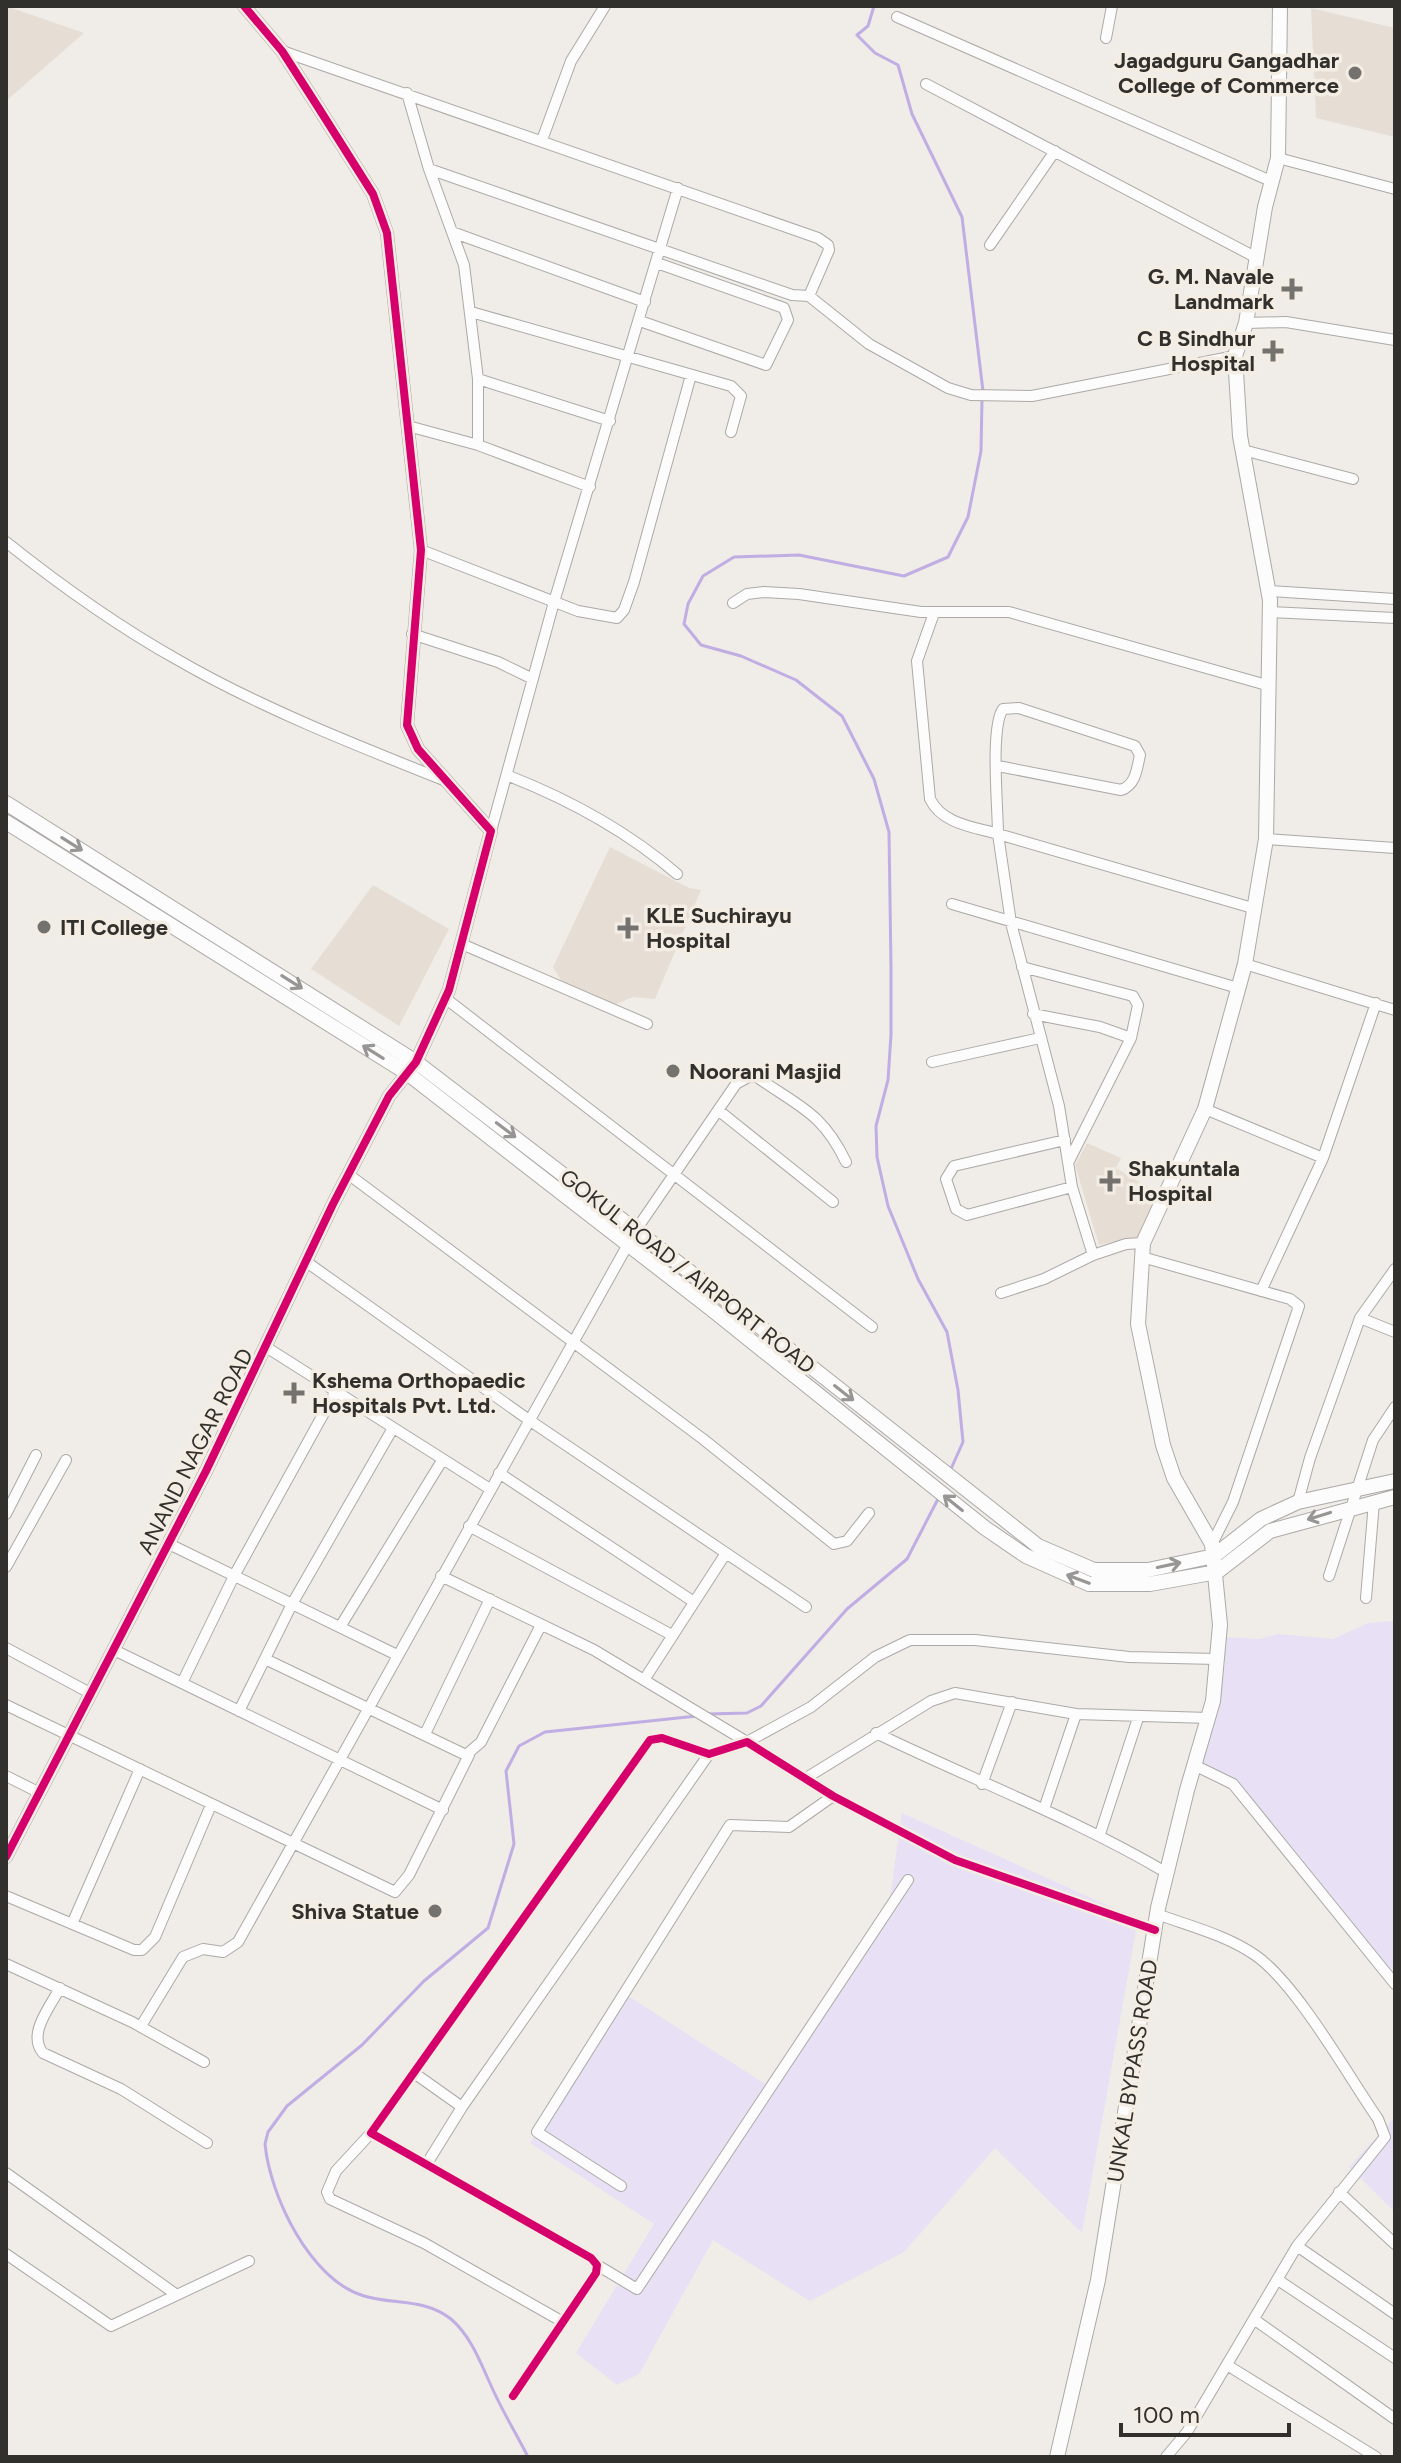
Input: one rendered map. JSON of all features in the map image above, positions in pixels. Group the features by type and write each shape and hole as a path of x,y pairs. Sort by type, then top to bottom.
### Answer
{"main road":[{"path":"1143,1250 1205,1109 1245,964 1266,839 1269,591 1243,450 1235,390 1235,356 1246,323 1278,158 1280,6"},
{"name":"GOKUL ROAD / AIRPORT ROAD","path":"6,803 411,1068 636,1230 996,1513 1035,1552 1094,1570 1148,1570 1213,1550 1261,1519 1298,1502 1395,1481"},
{"name":"GOKUL ROAD / AIRPORT ROAD","path":"6,822 411,1068 628,1245 985,1528 1035,1552 1089,1584 1150,1584 1217,1572 1270,1531 1395,1497"},
{"name":"UNKAL BYPASS ROAD","path":"1057,2457 1098,2280 1157,1914 1194,1765 1209,1718 1217,1659 1217,1572 1213,1550 1174,1478 1163,1445 1140,1344 1143,1250"}],"street":[{"path":"244,6 282,51 373,194 387,233 421,550 407,725 418,749 491,831"},
{"path":"542,140 571,61 605,6"},
{"path":"1106,38 1112,6"},
{"path":"897,17 1273,182"},
{"path":"282,51 824,241 829,250 809,296"},
{"path":"926,84 1257,258"},
{"path":"407,93 429,169 464,265 478,379 478,445"},
{"path":"990,245 1055,151"},
{"path":"1278,158 1395,189"},
{"path":"429,169 784,308 788,320 766,365 640,321"},
{"path":"491,831 509,776 554,602 678,188"},
{"path":"452,232 645,302"},
{"path":"659,257 792,295 809,296 869,344 948,388 971,395 1018,396 1235,356"},
{"path":"471,312 738,389 740,404 731,432"},
{"path":"1246,323 1286,322 1395,340"},
{"path":"421,550 554,602 602,617 617,618 624,610 691,375"},
{"path":"478,379 610,421"},
{"path":"408,426 478,445 590,487"},
{"path":"1243,450 1353,479"},
{"path":"6,542 108,616 179,661 362,747 448,781"},
{"path":"1269,591 1395,599"},
{"path":"733,603 747,594 787,593 934,613 1009,612 1270,686"},
{"path":"1270,612 1395,618"},
{"path":"934,613 917,661 930,799 935,809 949,820 1256,909"},
{"path":"412,634 498,662 533,679"},
{"path":"998,766 1121,790 1130,785 1140,755 1129,743 1011,707 999,715 998,766 998,834 1011,923 1065,1140 1072,1187 1093,1255"},
{"path":"509,776 546,790 642,844 677,874"},
{"name":"ANAND NAGAR ROAD","path":"6,1857 169,1544 308,1263 316,1237 348,1174 389,1096 411,1068 445,998 464,945 491,831"},
{"path":"1266,839 1395,848"},
{"path":"952,904 1238,988"},
{"path":"464,945 647,1024"},
{"path":"1245,964 1395,1010"},
{"path":"1022,967 1133,996 1138,1005 1131,1038 1068,1162"},
{"path":"445,998 675,1172 872,1327"},
{"path":"1261,1291 1323,1158 1376,1003"},
{"path":"1033,1014 1100,1027 1131,1038"},
{"path":"932,1062 1040,1038"},
{"path":"141,2026 183,1957 203,1949 223,1952 238,1942 636,1230 742,1078 757,1077 821,1120 846,1162"},
{"path":"1205,1109 1323,1158"},
{"path":"718,1110 833,1202"},
{"path":"1065,1140 954,1166 946,1179 956,1209 967,1215 1072,1187"},
{"path":"348,1174 573,1342 834,1544 847,1541 869,1513"},
{"path":"1001,1293 1044,1279 1093,1255 1143,1250 1296,1302 1299,1312 1233,1502 1213,1550"},
{"path":"308,1263 529,1420 806,1607"},
{"path":"1298,1502 1310,1458 1360,1318 1395,1269"},
{"path":"1360,1318 1395,1332"},
{"path":"266,1347 490,1489"},
{"path":"182,1683 234,1576 336,1391"},
{"path":"1329,1576 1373,1440 1395,1407"},
{"path":"239,1711 292,1604 393,1428"},
{"path":"6,1514 36,1455"},
{"path":"340,1627 443,1459"},
{"path":"6,1567 66,1460"},
{"path":"499,1473 694,1602"},
{"path":"1366,1598 1374,1502"},
{"path":"469,1526 670,1634"},
{"path":"169,1544 397,1655"},
{"path":"644,1680 670,1634 726,1553"},
{"path":"441,1576 594,1650 833,1796 955,1860 1155,1930"},
{"path":"425,1734 490,1599"},
{"path":"6,1705 395,1892 404,1884 469,1755 481,1742 541,1625"},
{"path":"563,2322 424,2243 330,2199 327,2192 336,2171 371,2133 648,1743 662,1738 709,1754 747,1742 811,1707 875,1657 910,1640 975,1640 1129,1657 1217,1659"},
{"path":"6,1648 90,1693"},
{"path":"114,1650 443,1810"},
{"path":"265,1659 469,1755"},
{"path":"806,1778 876,1733 944,1695 969,1695 1076,1714 1209,1718"},
{"path":"982,1784 1012,1702"},
{"path":"1044,1809 1076,1714"},
{"path":"1100,1834 1138,1718"},
{"path":"876,1733 982,1784 1100,1834 1167,1873"},
{"path":"426,2165 462,2107 709,1754"},
{"path":"1194,1765 1233,1784 1395,1984"},
{"path":"72,1924 140,1769"},
{"path":"6,1776 40,1793"},
{"path":"621,2186 537,2132 730,1825 789,1827 833,1796"},
{"path":"6,1896 134,1950 150,1945 211,1805"},
{"path":"371,2133 591,2258 597,2265 637,2289 908,1880"},
{"path":"1157,1914 1229,1940 1279,1974 1378,2119 1385,2137 1297,2246 1187,2432 1166,2457"},
{"path":"6,1964 141,2026 204,2062"},
{"path":"60,1988 36,2035 37,2045 43,2053 121,2089 207,2143"},
{"path":"414,2073 462,2107"},
{"path":"6,2173 174,2293"},
{"path":"1339,2192 1395,2244"},
{"path":"1297,2246 1395,2314"},
{"path":"6,2254 111,2326 174,2293 249,2261"},
{"path":"513,2396 596,2273 597,2265"},
{"path":"1278,2280 1395,2358"},
{"path":"1255,2320 1395,2419"},
{"path":"1227,2365 1376,2457"}],"shaded area":[{"path":"6,6 84,33 6,101"},
{"name":"Jagadguru Gangadhar College of Commerce","path":"1311,8 1395,28 1395,137 1316,118"},
{"name":"KLE Suchirayu Hospital","path":"610,847 689,888 701,890 655,999 633,997 616,1004 564,985 553,967"},
{"path":"373,885 449,929 399,1026 311,969"},
{"name":"Shakuntala Hospital","path":"1087,1143 1121,1158 1116,1168 1162,1195 1138,1237 1099,1245 1075,1165"},
{"path":"1395,1621 1395,1976 1233,1777 1201,1765 1225,1664 1225,1637 1259,1639 1278,1634 1333,1639 1368,1623"},
{"path":"902,1813 1138,1919 1082,2233 995,2148 904,2252 810,2301 713,2240 639,2374 617,2385 576,2353 654,2224 530,2143 628,1996 765,2084 888,1912"},
{"path":"1395,2117 1395,2212 1349,2167"}],"waterway":[{"path":"874,6 868,26 857,35 875,53 898,65 912,114 962,217 983,391"},
{"path":"950,1471 963,1442 958,1390 947,1332 918,1279 888,1206 877,1157 876,1126 888,1080 891,968 889,832 874,779 842,716 796,680 741,656 701,645 684,624 688,604 703,576 734,557 799,555 904,576 948,557 968,517 981,451 982,399"},
{"path":"708,1714 747,1713 761,1706 847,1609 907,1559 939,1497"},
{"path":"528,2457 471,2344 451,2319 420,2305 375,2299 344,2287 310,2255 284,2211 268,2165 265,2144 268,2132 287,2106 362,2045 424,1981 488,1928 514,1844 506,1771 519,1746 545,1732 697,1716"}],"cycle path":[{"path":"6,1857 206,1471 333,1204 389,1096 416,1062 449,990 491,831 418,749 407,725 421,550 387,233 373,194 282,51 244,6"},
{"path":"513,2396 596,2273 597,2265 591,2258 371,2133 650,1740 662,1738 709,1754 747,1742 833,1796 955,1860 1155,1930"}],"place":[{"name":"Jagadguru Gangadhar College of Commerce","path":"1355,73"},
{"name":"G. M. Navale Landmark","path":"1292,289"},
{"name":"C B Sindhur Hospital","path":"1273,351"},
{"name":"ITI College","path":"44,927"},
{"name":"KLE Suchirayu Hospital","path":"628,928"},
{"name":"Noorani Masjid","path":"673,1071"},
{"name":"Shakuntala Hospital","path":"1110,1181"},
{"name":"Kshema Orthopaedic Hospitals Pvt. Ltd.","path":"294,1393"},
{"name":"Shiva Statue","path":"435,1911"}]}
